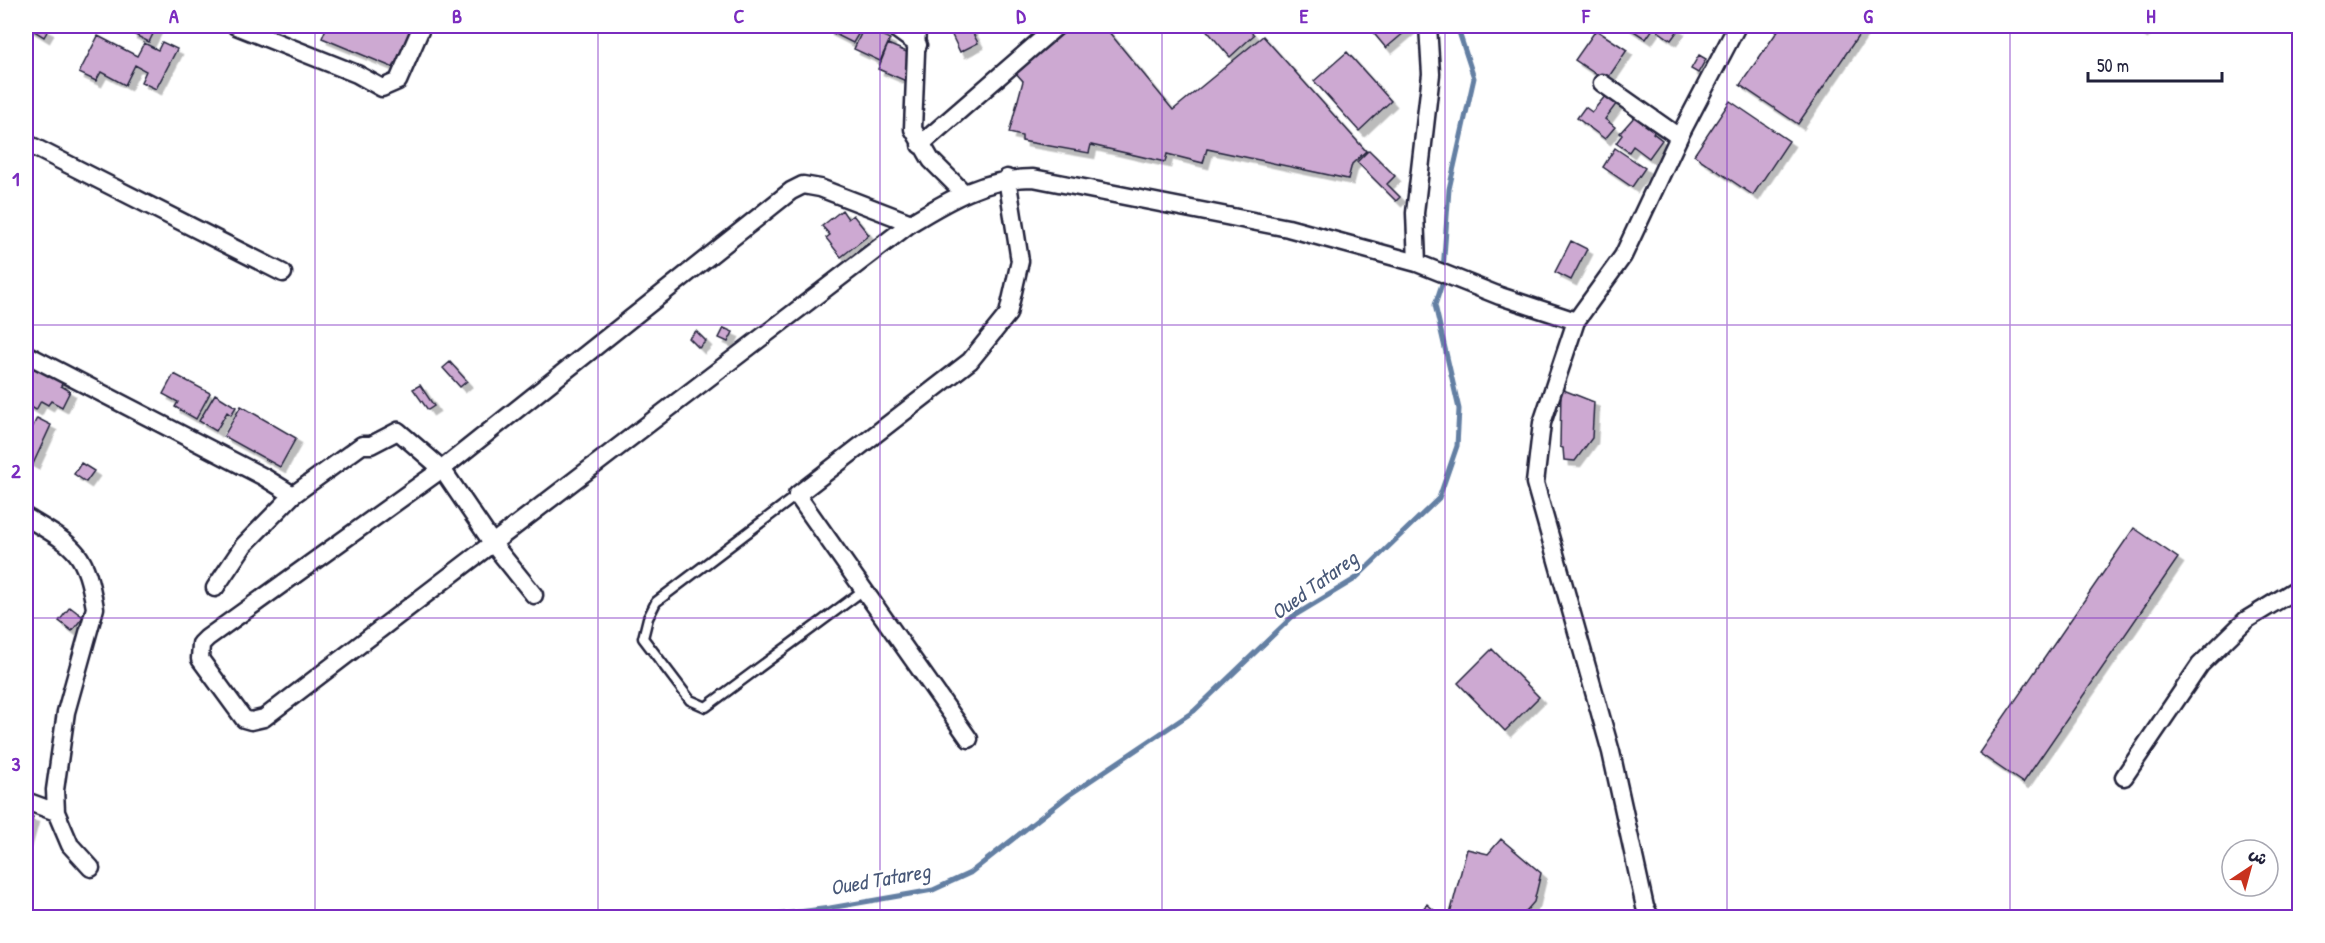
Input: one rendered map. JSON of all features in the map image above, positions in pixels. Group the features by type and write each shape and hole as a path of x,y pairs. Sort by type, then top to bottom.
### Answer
{"street":[{"path":"241,26 357,74 382,88 398,81 422,26"},
{"path":"892,26 918,45"},
{"path":"917,26 913,129 920,145 931,160 963,192"},
{"path":"920,145 1057,26"},
{"path":"1417,263 1415,213 1431,74 1428,26"},
{"path":"1651,918 1645,907 1611,752 1535,483 1542,423 1576,321 1623,256 1679,137 1737,26"},
{"path":"1602,83 1679,137"},
{"path":"26,163 30,145 283,273"},
{"path":"911,223 819,188 803,185 791,191 442,469 207,638 201,644 200,659 244,719 251,721 264,718 911,223 963,192 1007,178 1033,177 1288,228 1417,263 1500,296 1576,321"},
{"path":"969,739 797,495 970,361 1008,314 1020,261 1007,178"},
{"path":"26,354 264,477 293,495"},
{"path":"215,588 244,545 293,495 362,445 371,445 398,430 442,469 493,544 534,595"},
{"path":"26,517 62,539 78,554 88,571 95,608 66,712 55,790 56,812 70,845 91,868"},
{"path":"2124,777 2200,665 2246,620 2300,587"},
{"path":"26,801 56,812"}],"lane":[{"path":"797,495 656,602 648,618 643,638 690,700 706,707 864,589"}],"building":[{"path":"26,26 39,26 48,30 44,37"},
{"path":"135,26 157,26 149,42 131,33"},
{"path":"327,26 412,26 394,68 322,38"},
{"path":"829,26 863,26 853,43 827,30"},
{"path":"969,26 978,43 960,52 949,29"},
{"path":"1068,26 1104,26 1173,110 1263,36 1366,151 1352,164 1348,179 1207,149 1203,163 1167,154 1165,162 1091,145 1089,153 1022,141 1022,136 1009,133 1023,81 1014,71"},
{"path":"1203,26 1246,26 1254,35 1230,57"},
{"path":"1376,26 1412,26 1386,48 1371,30"},
{"path":"1626,26 1655,26 1646,39"},
{"path":"1662,26 1674,26 1679,29 1671,40 1658,31"},
{"path":"1781,26 1865,26 1798,124 1740,85"},
{"path":"2132,26 2148,26 2142,33"},
{"path":"864,27 890,39 880,61 854,49"},
{"path":"1596,30 1627,50 1606,81 1575,60"},
{"path":"98,36 137,56 144,43 158,50 162,42 177,49 156,89 141,82 146,71 135,65 125,85 101,72 96,81 79,73"},
{"path":"888,44 916,56 906,81 878,69"},
{"path":"1347,52 1391,101 1359,131 1314,81"},
{"path":"1699,55 1706,59 1698,73 1691,69"},
{"path":"1606,95 1617,103 1605,119 1615,127 1605,139 1577,118 1585,107 1592,112"},
{"path":"1730,101 1789,141 1753,195 1694,155"},
{"path":"1636,115 1656,129 1653,133 1662,140 1649,158 1633,146 1629,152 1616,143 1622,135 1620,133"},
{"path":"1615,148 1645,168 1632,187 1603,167"},
{"path":"1369,150 1395,176 1387,184 1400,197 1396,201 1357,162"},
{"path":"842,210 848,219 853,215 869,235 841,257 826,238 830,235 822,226"},
{"path":"1571,241 1587,249 1571,280 1555,272"},
{"path":"724,328 733,332 728,342 719,338"},
{"path":"696,331 706,341 699,348 689,338"},
{"path":"26,358 64,379 61,386 70,391 62,407 51,401 48,405 41,401 36,410 26,404"},
{"path":"450,362 467,381 460,387 443,368"},
{"path":"174,374 210,393 196,419 175,407 178,402 163,394"},
{"path":"420,385 434,406 428,410 413,389"},
{"path":"1561,389 1594,402 1592,438 1575,461 1564,460 1563,448 1560,447"},
{"path":"215,394 236,407 231,415 227,412 216,431 199,421"},
{"path":"241,406 296,438 280,467 224,436"},
{"path":"37,418 51,425 33,464 26,460 26,423 33,426"},
{"path":"81,463 94,471 86,482 74,474"},
{"path":"2134,528 2178,558 2023,783 1979,753"},
{"path":"70,607 83,617 72,631 59,621"},
{"path":"1492,649 1539,697 1505,731 1458,683"},
{"path":"26,815 33,817 26,842"},
{"path":"1501,839 1541,873 1534,902 1520,918 1449,918 1467,849 1488,854"},
{"path":"1427,904 1443,918 1415,918"}],"waterway":[{"name":"Oued Tatareg","path":"751,918 830,908 933,890 970,873 1069,795 1194,711 1292,617 1355,579 1439,498 1457,446 1459,409 1435,305 1442,284 1449,189 1474,78 1457,26"}]}
